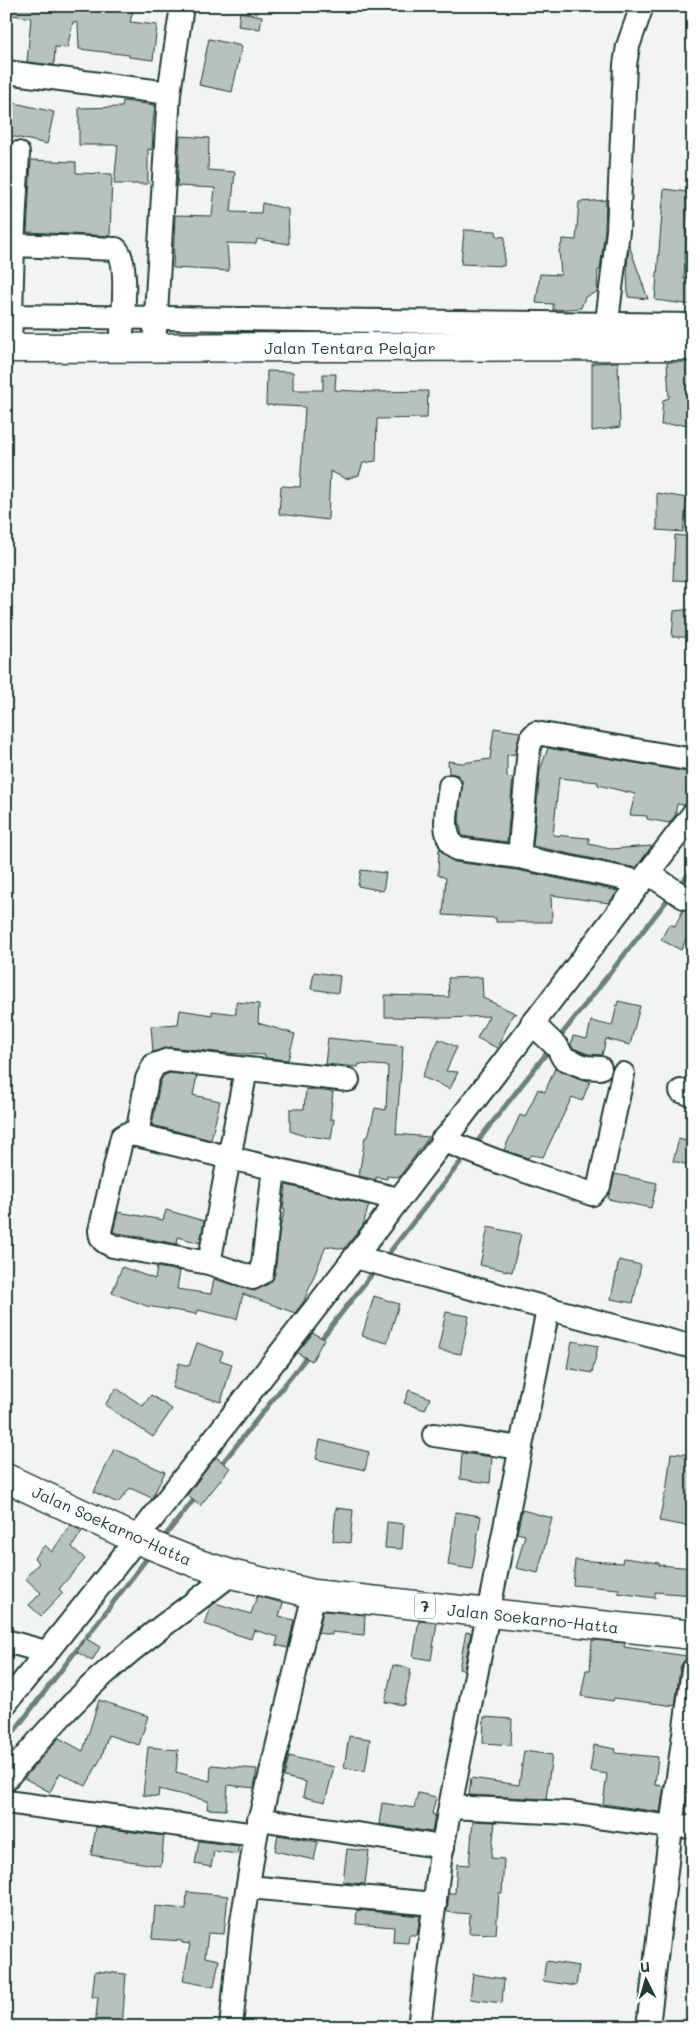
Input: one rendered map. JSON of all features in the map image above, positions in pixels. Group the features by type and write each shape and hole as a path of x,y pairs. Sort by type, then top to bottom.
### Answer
{"main road":[{"name":"Jalan Tentara Pelajar","path":"8,348 156,348 605,335 693,346"},
{"name":"Jalan Soekarno-Hatta","path":"6,1478 149,1545 231,1574 314,1594 693,1635"}],"street":[{"path":"156,348 155,318 169,93 182,6"},
{"path":"605,335 618,232 624,65 628,46 642,6"},
{"path":"6,72 169,93"},
{"path":"8,348 18,153"},
{"path":"12,245 116,248 121,254 123,266 122,348"},
{"path":"9,316 155,318 605,335 693,325"},
{"path":"519,857 529,748 532,737 536,733 693,760"},
{"path":"450,786 446,827 449,843 456,849 645,877 681,895"},
{"path":"6,1703 46,1652 149,1545 355,1257 442,1140 544,1035 645,877 693,814"},
{"path":"544,1035 563,1058 585,1067 600,1068"},
{"path":"137,1135 147,1079 154,1065 168,1060 348,1080"},
{"path":"209,1264 246,1070"},
{"path":"442,1140 511,1167 592,1194 599,1186 623,1074"},
{"path":"274,1169 261,1275 253,1278 209,1264 113,1246 103,1242 100,1238 122,1137 128,1134 137,1135 398,1199"},
{"path":"355,1257 693,1347"},
{"path":"419,2027 450,1807 548,1309"},
{"path":"434,1435 521,1448"},
{"path":"6,1779 74,1701 110,1668 156,1629 231,1574"},
{"path":"231,2027 248,1887 258,1827 314,1594"},
{"path":"6,1641 46,1652"},
{"path":"648,2027 682,1826 693,1670"},
{"path":"6,1802 443,1847"},
{"path":"450,1807 568,1813 682,1826"},
{"path":"248,1887 435,1904"}],"building":[{"path":"6,6 134,6 130,22 157,25 153,60 79,49 78,23 73,22 67,48 55,47 54,65 27,62 31,18 6,14"},
{"path":"240,12 262,16 260,29 238,26"},
{"path":"209,39 242,46 232,92 199,85"},
{"path":"6,101 54,112 47,144 6,135"},
{"path":"123,101 155,105 152,150 148,149 148,184 114,184 118,145 79,145 79,108 122,107"},
{"path":"180,136 209,138 208,170 235,172 231,212 261,213 262,203 288,209 289,244 257,239 256,244 227,243 229,271 173,268 175,215 212,216 215,188 177,186"},
{"path":"31,160 76,162 76,173 112,174 110,236 27,232"},
{"path":"664,189 688,192 684,279 693,281 693,305 655,300"},
{"path":"606,200 605,230 600,270 598,270 597,292 585,297 581,308 553,310 553,304 536,303 540,274 561,275 559,251 563,239 576,240 579,202"},
{"path":"464,230 496,231 497,236 505,237 504,266 461,264"},
{"path":"629,245 648,299 628,297 627,266"},
{"path":"618,362 620,427 592,431 592,363"},
{"path":"667,362 693,362 693,424 661,425 663,400 669,398"},
{"path":"267,371 293,372 293,390 323,390 323,374 336,374 335,390 374,392 428,391 427,418 377,419 376,461 363,463 359,475 346,479 330,471 328,520 279,514 281,486 300,487 305,407 266,405"},
{"path":"657,493 687,498 683,532 657,530"},
{"path":"675,535 693,537 693,581 673,580"},
{"path":"693,609 693,637 672,637 674,611"},
{"path":"494,728 520,732 515,754 507,755 507,777 513,778 507,842 462,836 459,820 462,781 458,775 449,773 448,761 462,763 490,759"},
{"path":"548,748 693,773 693,787 689,802 684,805 677,804 675,816 669,823 647,819 647,816 630,815 635,794 598,785 598,782 559,778 553,835 589,838 589,844 611,849 651,847 636,868 533,846 540,770"},
{"path":"439,849 455,862 517,870 618,891 609,903 551,895 552,922 496,922 496,918 443,915 446,878 438,875"},
{"path":"361,870 386,873 383,891 358,886"},
{"path":"683,910 693,913 693,925 681,950 661,940 669,924 675,926"},
{"path":"314,972 340,976 338,993 311,989"},
{"path":"482,977 483,998 517,1014 513,1014 497,1048 477,1038 489,1016 448,1018 385,1017 385,995 449,997 448,978"},
{"path":"618,1001 640,1006 630,1045 606,1039 602,1055 588,1054 573,1048 571,1045 573,1036 587,1039 591,1021 612,1026"},
{"path":"236,1002 259,1004 258,1023 295,1034 288,1060 265,1058 265,1055 169,1047 153,1052 151,1026 178,1024 180,1010 212,1015 212,1011 236,1014"},
{"path":"328,1038 403,1046 396,1134 429,1137 399,1177 387,1176 387,1179 376,1177 376,1180 359,1176 365,1137 368,1137 375,1108 386,1110 388,1066 359,1064 358,1067 325,1064"},
{"path":"439,1039 457,1047 446,1071 458,1072 450,1089 422,1077"},
{"path":"555,1068 580,1079 590,1081 582,1101 572,1097 543,1157 531,1155 528,1158 504,1150 520,1115 525,1117 538,1089 545,1092"},
{"path":"170,1073 197,1076 193,1095 220,1101 211,1140 152,1125 160,1083 163,1076"},
{"path":"306,1089 333,1092 330,1119 334,1119 331,1139 301,1135 290,1131 290,1109 304,1109"},
{"path":"679,1139 693,1143 693,1166 673,1161"},
{"path":"615,1174 657,1183 651,1208 608,1199"},
{"path":"286,1185 369,1205 363,1225 344,1249 326,1246 304,1301 295,1313 243,1294 237,1319 198,1310 197,1314 147,1306 112,1293 122,1267 155,1279 157,1267 180,1271 177,1289 211,1294 214,1279 254,1291 268,1284 275,1274 280,1227 285,1210 283,1209"},
{"path":"166,1210 204,1221 200,1243 178,1237 177,1244 113,1232 118,1212 163,1220"},
{"path":"488,1227 521,1234 512,1272 480,1265"},
{"path":"619,1260 641,1265 633,1303 611,1299"},
{"path":"374,1296 399,1304 387,1343 362,1336"},
{"path":"446,1312 469,1316 461,1354 438,1350"},
{"path":"313,1333 324,1339 312,1361 297,1353"},
{"path":"572,1341 598,1346 592,1373 567,1368"},
{"path":"197,1343 223,1352 220,1360 232,1364 221,1402 172,1388 179,1363 189,1366"},
{"path":"116,1388 143,1406 151,1395 172,1409 153,1437 105,1405"},
{"path":"409,1390 430,1398 425,1410 404,1403"},
{"path":"320,1440 369,1452 365,1470 316,1459"},
{"path":"114,1449 165,1472 152,1498 130,1488 118,1503 94,1492"},
{"path":"462,1453 492,1457 490,1483 460,1479"},
{"path":"671,1453 693,1455 693,1527 659,1521 666,1493"},
{"path":"216,1457 230,1468 200,1506 187,1495"},
{"path":"336,1508 353,1510 350,1543 333,1541"},
{"path":"522,1510 552,1518 538,1573 516,1568 525,1535 517,1533"},
{"path":"456,1512 481,1516 472,1569 448,1565"},
{"path":"387,1522 404,1524 402,1549 385,1548"},
{"path":"70,1525 82,1531 72,1547 85,1559 59,1589 63,1593 41,1616 29,1605 41,1593 25,1578 39,1563 34,1558 45,1545 52,1552"},
{"path":"623,1558 659,1563 659,1565 693,1568 693,1595 655,1592 655,1598 618,1593 619,1589 573,1585 575,1560 622,1563"},
{"path":"257,1596 283,1603 279,1616 294,1620 288,1648 276,1645 278,1637 254,1630 251,1639 204,1624 210,1607 215,1603 251,1614"},
{"path":"323,1611 365,1615 364,1635 332,1632 332,1635 318,1633"},
{"path":"419,1621 437,1623 431,1660 413,1657"},
{"path":"466,1632 471,1633 464,1670 459,1669"},
{"path":"85,1638 100,1647 92,1661 77,1652"},
{"path":"592,1640 625,1643 624,1647 687,1656 680,1668 675,1706 614,1698 613,1701 581,1696 586,1670 590,1670"},
{"path":"393,1665 411,1669 404,1705 385,1702"},
{"path":"99,1700 148,1716 139,1745 108,1735 102,1756 86,1786 60,1773 50,1792 24,1778 59,1738 83,1751"},
{"path":"484,1717 512,1719 511,1745 483,1743"},
{"path":"349,1736 370,1739 365,1771 344,1768"},
{"path":"594,1745 616,1749 615,1753 658,1757 655,1785 664,1786 660,1812 603,1804 607,1774 590,1771"},
{"path":"148,1747 178,1750 176,1772 210,1781 211,1765 257,1769 254,1788 228,1785 226,1810 207,1809 208,1801 159,1789 158,1797 143,1795"},
{"path":"524,1751 552,1755 546,1799 469,1795 471,1778 519,1785"},
{"path":"289,1756 334,1767 325,1802 303,1797 306,1782 284,1777"},
{"path":"418,1793 436,1797 432,1814 435,1815 432,1832 379,1824 382,1803 414,1808"},
{"path":"473,1821 495,1822 491,1858 504,1859 502,1893 499,1893 496,1934 469,1933 470,1914 447,1912 449,1893 455,1893 457,1864 469,1865"},
{"path":"96,1827 164,1836 161,1866 91,1855"},
{"path":"278,1835 318,1842 314,1860 275,1851"},
{"path":"199,1841 239,1846 237,1854 214,1851 211,1867 195,1864"},
{"path":"347,1849 369,1851 365,1884 343,1882"},
{"path":"187,1892 228,1896 224,1934 208,1933 205,1957 219,1960 214,1987 183,1981 190,1944 182,1943 182,1941 152,1939 155,1906 186,1909"},
{"path":"357,1910 420,1916 417,1935 409,1935 408,1943 393,1942 394,1927 356,1924"},
{"path":"546,1961 579,1966 576,1986 543,1981"},
{"path":"95,1971 126,1974 122,2027 95,2027 98,1997 92,1997"},
{"path":"473,1974 504,1979 502,2003 470,1999"}],"waterway":[{"path":"679,886 693,869"},
{"path":"558,1039 672,894"},
{"path":"473,1147 550,1049"},
{"path":"385,1258 466,1155"},
{"path":"318,1343 376,1269"},
{"path":"220,1466 310,1353"},
{"path":"161,1541 196,1497"},
{"path":"6,1742 151,1553"}]}
